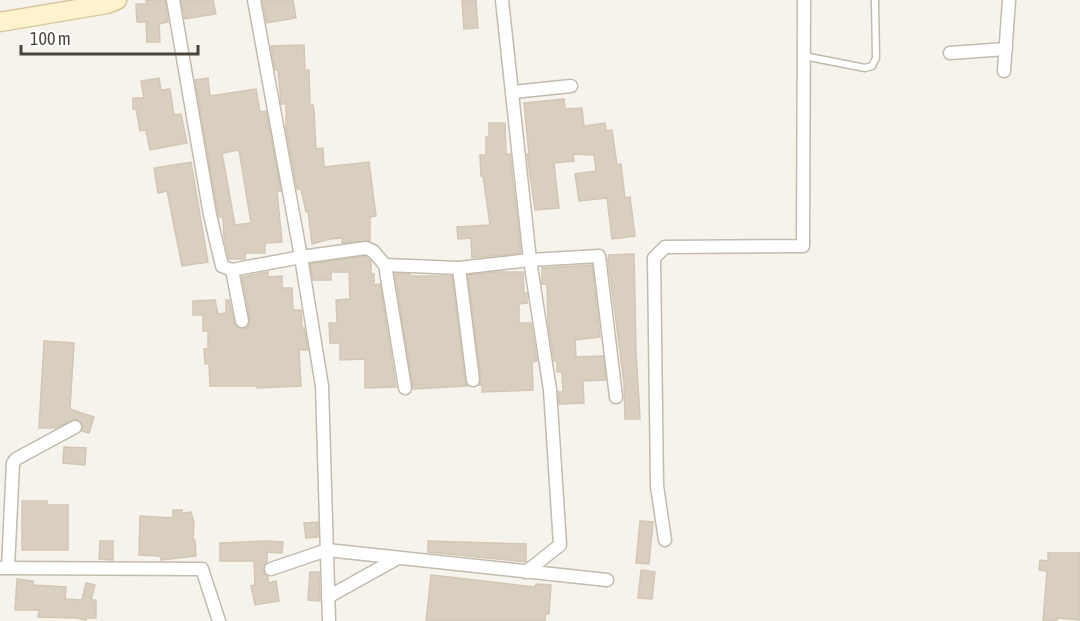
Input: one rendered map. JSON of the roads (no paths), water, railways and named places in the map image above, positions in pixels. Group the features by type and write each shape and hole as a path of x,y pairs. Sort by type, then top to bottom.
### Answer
{"street":[{"path":"0,22 107,4 117,0"},
{"path":"173,0 210,215 222,266 232,270 366,248 374,251 385,265 405,388"},
{"path":"254,0 322,386 329,621"},
{"path":"502,0 530,260 550,390 560,545 526,572"},
{"path":"665,540 657,486 654,258 665,247 802,246 804,0"},
{"path":"1004,71 1009,0"},
{"path":"950,53 1006,49"},
{"path":"513,92 571,86"},
{"path":"385,265 459,268 530,260 599,256 616,397"},
{"path":"459,268 473,380"},
{"path":"232,270 242,321"},
{"path":"75,428 16,459 13,463 4,568 202,569 219,621"},
{"path":"271,569 327,550 607,580"},
{"path":"328,597 399,558"}],"lane":[{"path":"804,56 865,68 872,66 876,58 875,0"}]}
